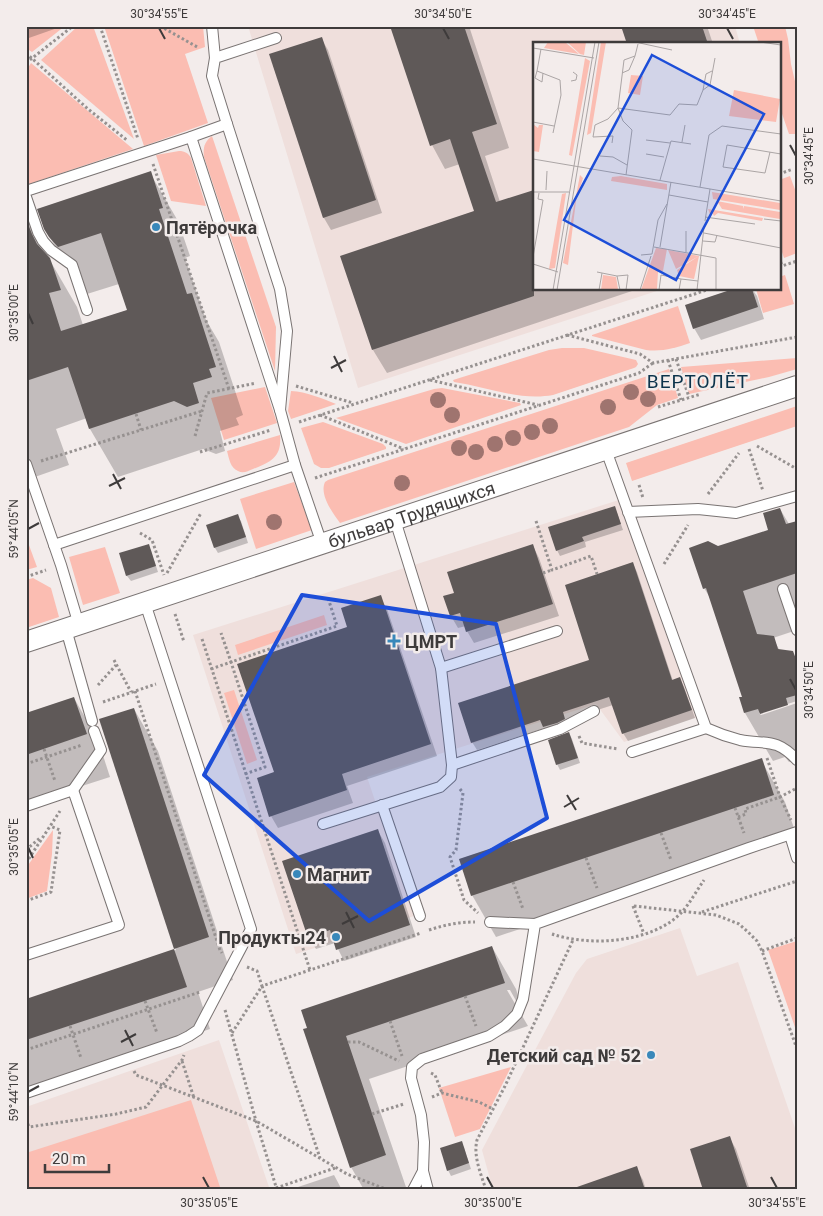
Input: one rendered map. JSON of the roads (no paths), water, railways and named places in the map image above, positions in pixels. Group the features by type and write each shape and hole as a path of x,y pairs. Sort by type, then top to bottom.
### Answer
{"street":[{"name":"бульвар Трудящихся","path":"26,642 797,386"}],"lane":[{"path":"212,26 215,58 212,76 280,288 287,331 280,410"},
{"path":"215,58 276,38"},
{"path":"26,191 226,124"},
{"path":"191,137 322,544"},
{"path":"26,197 43,241 72,265 87,310"},
{"path":"606,450 706,728"},
{"path":"26,806 73,790 101,750 87,703 61,566 27,465"},
{"path":"54,545 295,465"},
{"path":"628,512 698,509 736,513 797,496"},
{"path":"323,824 440,787 450,777 452,765 442,668 396,520"},
{"path":"783,589 797,630"},
{"path":"26,1092 179,1041 198,1030 251,929 145,603"},
{"path":"442,668 557,631"},
{"path":"452,765 560,729 594,711"},
{"path":"632,752 706,728 741,740 774,743 797,760"},
{"path":"26,955 119,925 73,790"},
{"path":"382,805 420,916"},
{"path":"490,922 535,924 749,848 793,830 797,858"},
{"path":"428,1190 423,1171 424,1142 421,1115 411,1078 412,1067 422,1059 489,1036 505,1026 517,1014 523,999 535,924"},
{"path":"413,1190 423,1171"}],"place":[{"name":"Пятёрочка","path":"156,227"},
{"name":"ЦМРТ","path":"394,641"},
{"name":"Магнит","path":"297,874"},
{"name":"Продукты24","path":"336,937"},
{"name":"Детский сад № 52","path":"651,1055"}],"district":[{"name":"ВЕРТОЛЁТ","path":"698,381"}]}
